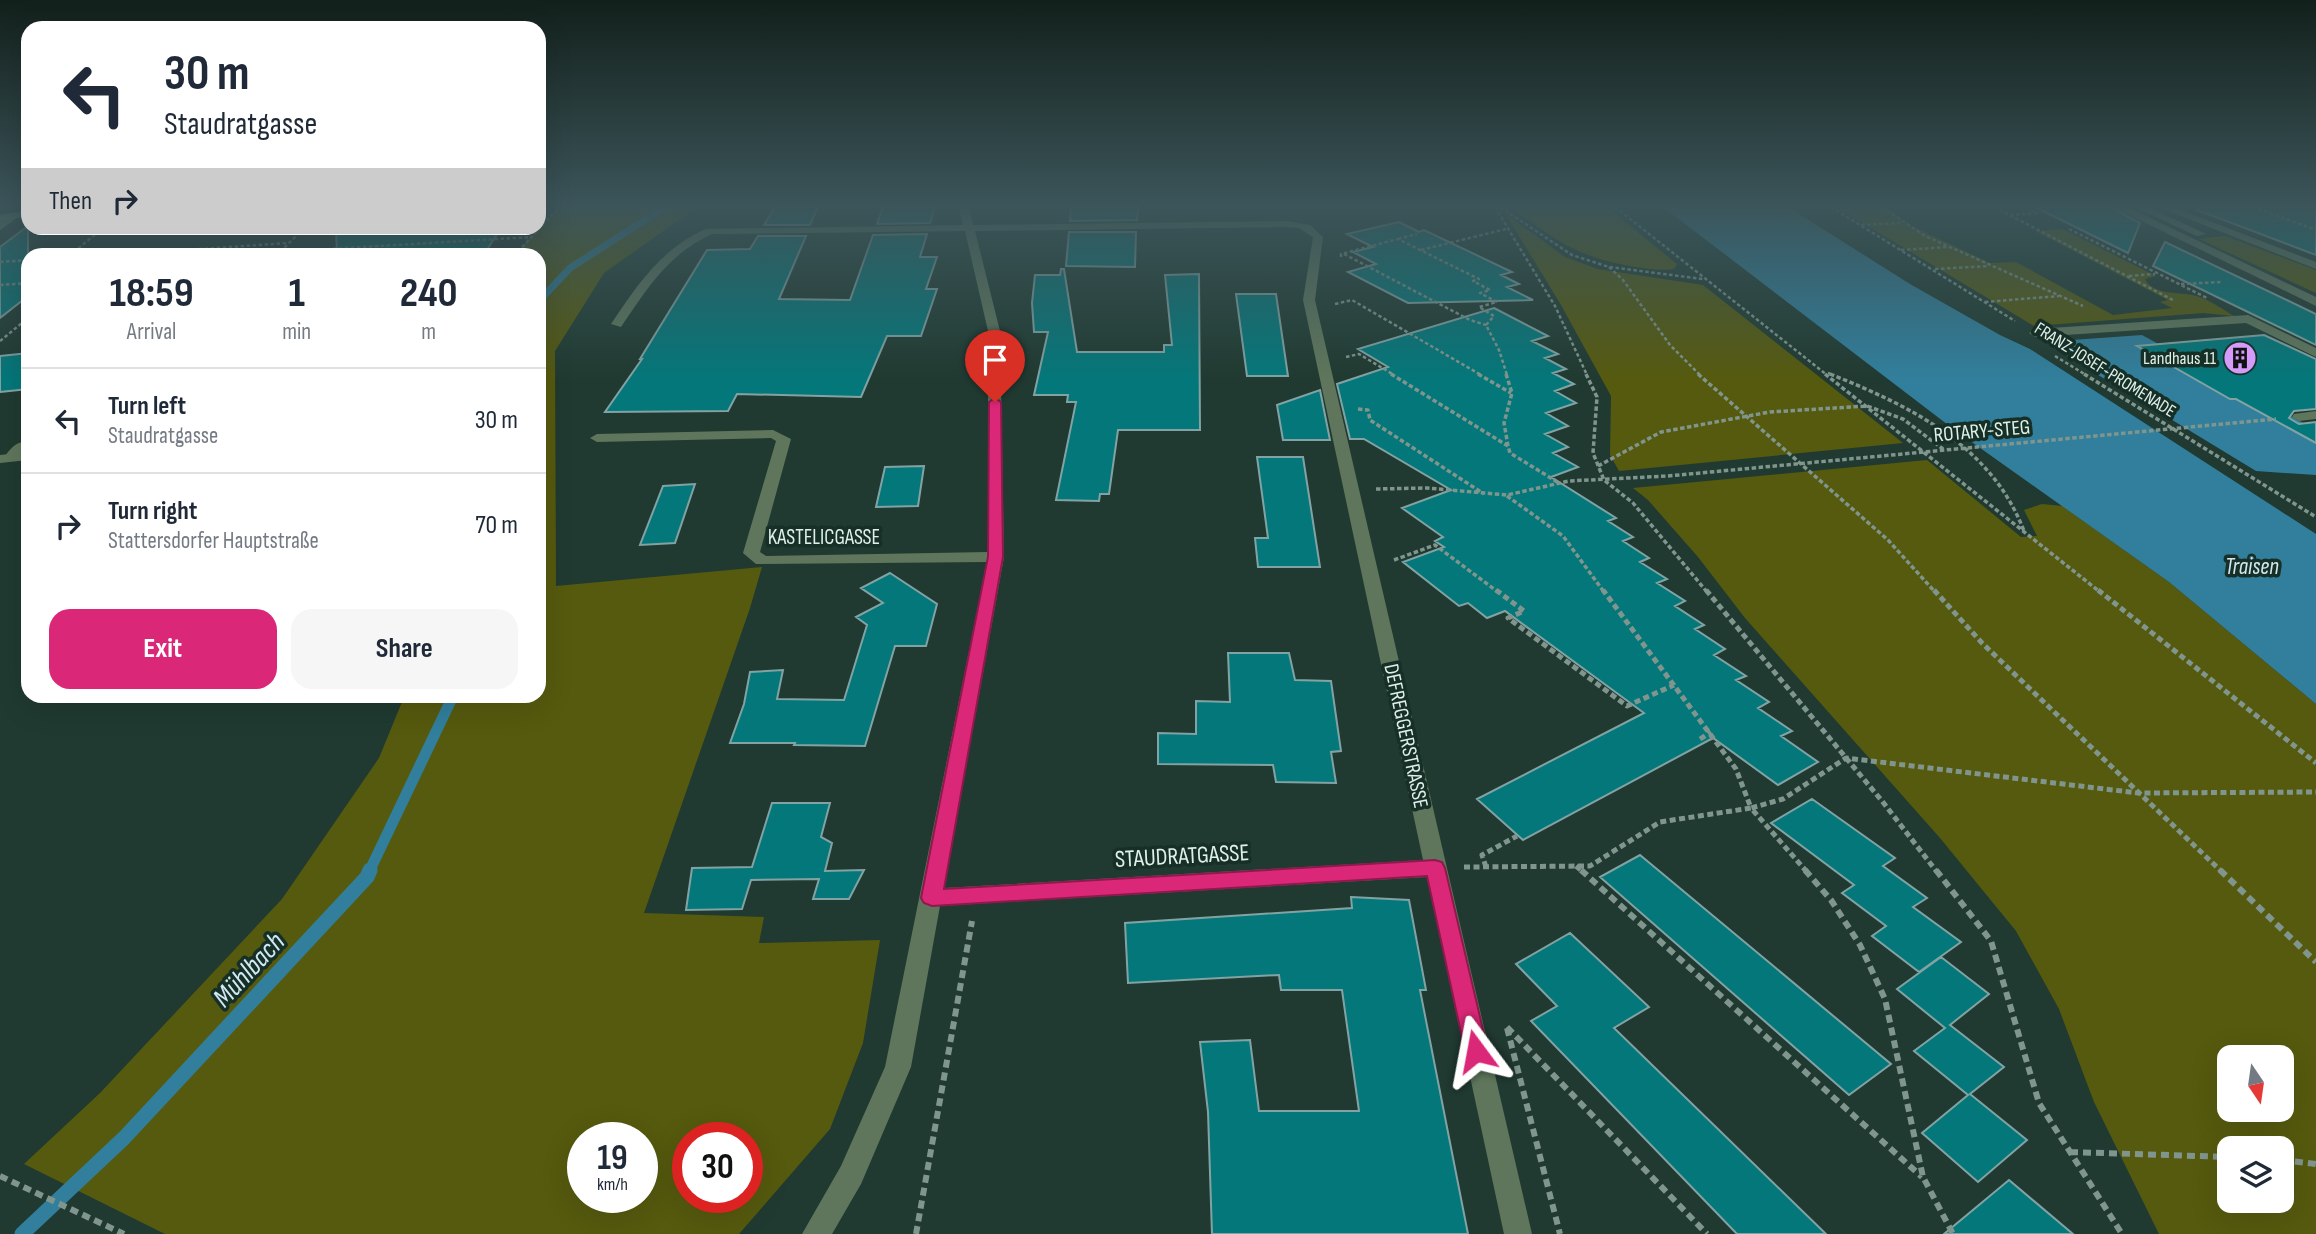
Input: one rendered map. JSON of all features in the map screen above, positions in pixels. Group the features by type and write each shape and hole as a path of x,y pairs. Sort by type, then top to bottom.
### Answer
{"street":[{"path":"617,324 663,265"},
{"path":"816,1234 851,1175 898,1067 996,557 994,331 979,265"},
{"name":"DEFREGGERSTRASSE","path":"1314,265 1308,300 1518,1234"},
{"path":"2238,265 2316,302"},
{"path":"2035,334 2248,319 2316,354"},
{"path":"2299,417 2316,415"},
{"name":"KASTELICGASSE","path":"597,438 773,434 782,437 783,442 751,553 762,561 996,557"},
{"name":"STAUDRATGASSE","path":"932,898 1435,868"}],"path":[{"path":"1365,265 1470,320 1486,325 1499,351 1512,393 1504,423 1510,453 1560,484"},
{"path":"1450,265 1479,279 1473,281 1490,290 1480,293 1497,302 1479,307 1494,316 1486,325"},
{"path":"1529,265 1555,306 1597,397 1593,453 1604,480 1633,503 1846,758 1991,941 2039,1103 2122,1234"},
{"path":"1602,265 1703,279"},
{"path":"1685,265 2316,762"},
{"name":"FRANZ-JOSEF-PROMENADE","path":"1926,265 2035,334"},
{"path":"1933,269 1990,265 2129,326"},
{"path":"2106,265 2180,303"},
{"path":"2139,265 2248,319"},
{"path":"1609,267 1623,280 1684,360 1888,540 1982,643 2316,962"},
{"path":"2128,276 2158,274"},
{"path":"0,285 21,284"},
{"path":"1984,302 2060,296"},
{"path":"1333,305 1352,300 1512,393"},
{"path":"0,341 21,324"},
{"path":"17,327 21,327"},
{"name":"FRANZ-JOSEF-PROMENADE","path":"2035,334 2021,334 2316,517"},
{"path":"1345,357 1359,354 1508,446"},
{"path":"1821,370 1908,408 1956,440 1976,457 2007,493 2025,533"},
{"path":"1598,466 1661,432 1747,416 1867,406 1903,419 1944,450"},
{"path":"1357,408 1368,410 1370,420 1484,494"},
{"name":"ROTARY-STEG","path":"1351,489 1427,488 1507,495 1560,484 2299,417"},
{"path":"1507,495 1563,536 1736,769 1751,808 1830,900 1860,945 1885,999 1923,1177 1953,1234"},
{"path":"1393,560 1436,545 1524,611 1508,618 1627,706 1674,685"},
{"path":"1700,739 1711,733"},
{"path":"1435,868 1590,866 1660,822 1751,808 1783,799 1846,758 2138,793 2316,792"},
{"path":"1486,867 1482,855 1517,836"},
{"path":"1576,866 1923,1177"},
{"path":"916,1234 976,895"},
{"path":"1506,1026 1707,1234"},
{"path":"2070,1152 2217,1157"},
{"path":"2294,1161 2316,1164"},
{"path":"0,1176 124,1234"}],"shaded area":[{"path":"546,265 616,265 604,273 555,351 556,586 762,567 644,913 764,917 759,943 880,940 863,1043 830,1129 763,1206 763,1122 672,1122 672,1213 757,1213 739,1234 165,1234 24,1164 100,1093 282,899 379,758 402,703 546,703"},
{"path":"1536,265 1586,265 1598,269 1703,285 1903,443 1619,471 1610,455 1611,396"},
{"path":"1621,265 1677,265 1674,269 1655,270"},
{"path":"1932,265 2021,265 2113,315 2172,308 2160,302 2168,300 2100,265 2133,265 2156,276 2145,279 2154,288 2197,296 2234,316 2203,313 2034,326"},
{"path":"2254,265 2302,265 2316,270 2316,293"},
{"path":"1927,460 2021,537 2037,536 2024,510 2042,504 2062,506 2169,582 2316,704 2316,1234 2159,1234 2094,1102 2059,1009 2016,931 1940,838 1745,618 1698,557 1648,500 1633,488"}],"water":[{"name":"Traisen","path":"1738,265 1879,265 2000,335 2030,349 2316,534 2316,704 2169,582 1952,428"},
{"path":"2142,335 2316,430 2316,475 2256,471 2044,342"}],"building":[{"path":"0,265 21,265 21,302 0,318"},
{"path":"698,265 794,265 779,299 850,300 863,265 934,265 926,289 937,289 921,336 887,336 861,397 737,394 728,411 605,412 642,359"},
{"path":"1066,265 1135,265 1135,267"},
{"path":"1374,265 1496,265 1512,272 1501,275 1519,284 1507,287 1533,300 1408,303 1348,272"},
{"path":"2212,265 2316,314 2316,345 2153,266"},
{"path":"1061,269 1064,269 1077,352 1164,352 1164,345 1172,345 1165,275 1199,274 1200,430 1118,430 1109,494 1100,494 1099,501 1056,500 1076,402 1067,402 1068,395 1034,395 1048,332 1034,332 1032,303 1035,275 1060,275"},
{"path":"1236,294 1276,294 1288,376 1247,376"},
{"path":"1494,308 1548,336 1532,341 1558,354 1545,358 1566,369 1553,373 1574,384 1555,391 1576,403 1546,413 1568,426 1545,434 1568,447 1553,453 1578,467 1551,477 1616,518 1608,521 1633,537 1623,541 1649,558 1640,562 1667,579 1657,583 1685,601 1675,606 1704,625 1695,629 1725,649 1714,655 1746,676 1736,680 1769,702 1758,708 1792,731 1781,736 1818,762 1778,785 1713,738 1523,840 1477,799 1644,713 1505,611 1487,618 1468,603 1459,606 1403,562 1444,547 1435,541 1443,537 1402,508 1451,490 1364,439 1350,439 1337,384 1388,367 1358,349"},
{"path":"2264,335 2316,359 2316,409 2294,411 2289,418 2299,424 2316,422 2316,443 2236,399 2230,399 2137,346"},
{"path":"21,354 21,390 0,392 0,356"},
{"path":"1320,390 1330,440 1283,440 1277,405"},
{"path":"1257,457 1303,457 1320,567 1258,567 1255,538 1268,538"},
{"path":"924,466 918,506 876,507 885,467"},
{"path":"695,484 675,543 640,545 663,486"},
{"path":"890,573 937,604 926,646 895,646 865,746 730,743 744,704 750,672 783,670 777,699 844,700 867,625 856,617 883,603 861,588"},
{"path":"1228,653 1289,653 1295,680 1331,681 1341,751 1331,752 1336,783 1276,782 1273,765 1158,764 1158,733 1196,734 1196,701 1230,702"},
{"path":"1812,799 1895,858 1883,866 1927,898 1913,907 1961,942 1919,972 1872,936 1886,926 1842,893 1854,885 1771,823"},
{"path":"772,803 830,803 821,837 832,843 825,871 864,870 849,899 813,899 819,879 751,880 742,909 686,910 692,868 752,867"},
{"path":"1640,855 1891,1064 1849,1095 1600,877"},
{"path":"1351,897 1409,900 1426,990 1420,990 1468,1234 1212,1234 1208,1112 1200,1042 1250,1040 1259,1111 1359,1111 1342,990 1281,990 1279,975 1128,983 1125,923 1352,908"},
{"path":"1570,933 1649,1007 1614,1028 1826,1234 1737,1234 1531,1021 1557,1006 1516,964"},
{"path":"1941,957 1989,994 1950,1025 2004,1067 1970,1094 2027,1140 1978,1182 1922,1133 1968,1095 1914,1051 1945,1028 1897,989"},
{"path":"2009,1180 2073,1234 1944,1234"}],"waterway":[{"name":"Mühlbach","path":"546,294 575,265"},
{"name":"Mühlbach","path":"369,872 450,703"},
{"name":"Mühlbach","path":"22,1234 124,1138 367,877 370,870"}],"place":[{"name":"Landhaus 11","path":"2240,358"}],"route":[{"path":"995,402 996,557 932,898 1435,868 1476,1051"}]}
